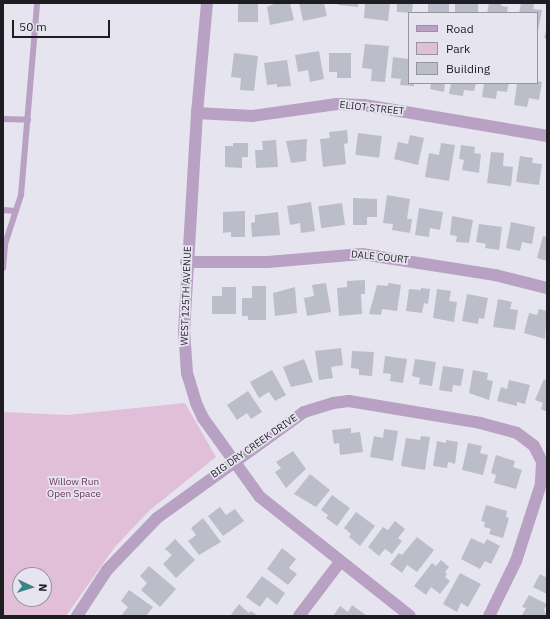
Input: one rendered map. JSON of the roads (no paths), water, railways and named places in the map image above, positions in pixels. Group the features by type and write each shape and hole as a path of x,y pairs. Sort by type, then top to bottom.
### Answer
{"street":[{"name":"WEST 125TH AVENUE","path":"207,3 186,262 184,330 187,373 203,418 260,497 340,562 410,616"},
{"name":"ELIOT STREET","path":"197,113 252,116 337,104 364,105 547,136"},
{"name":"DALE COURT","path":"186,262 268,262 362,254 495,275 547,288"},
{"name":"BIG DRY CREEK DRIVE","path":"77,616 123,551 157,518 233,461 304,412 333,403 349,402 480,423 517,433 532,443 542,462 541,484 516,562 489,616"},
{"path":"299,616 340,562"}],"lane":[{"path":"3,268 5,244 21,195 37,3"},
{"path":"3,119 28,120"},
{"path":"3,210 15,211"}],"park label":[{"name":"Willow Run Open Space","path":"74,486"}]}
